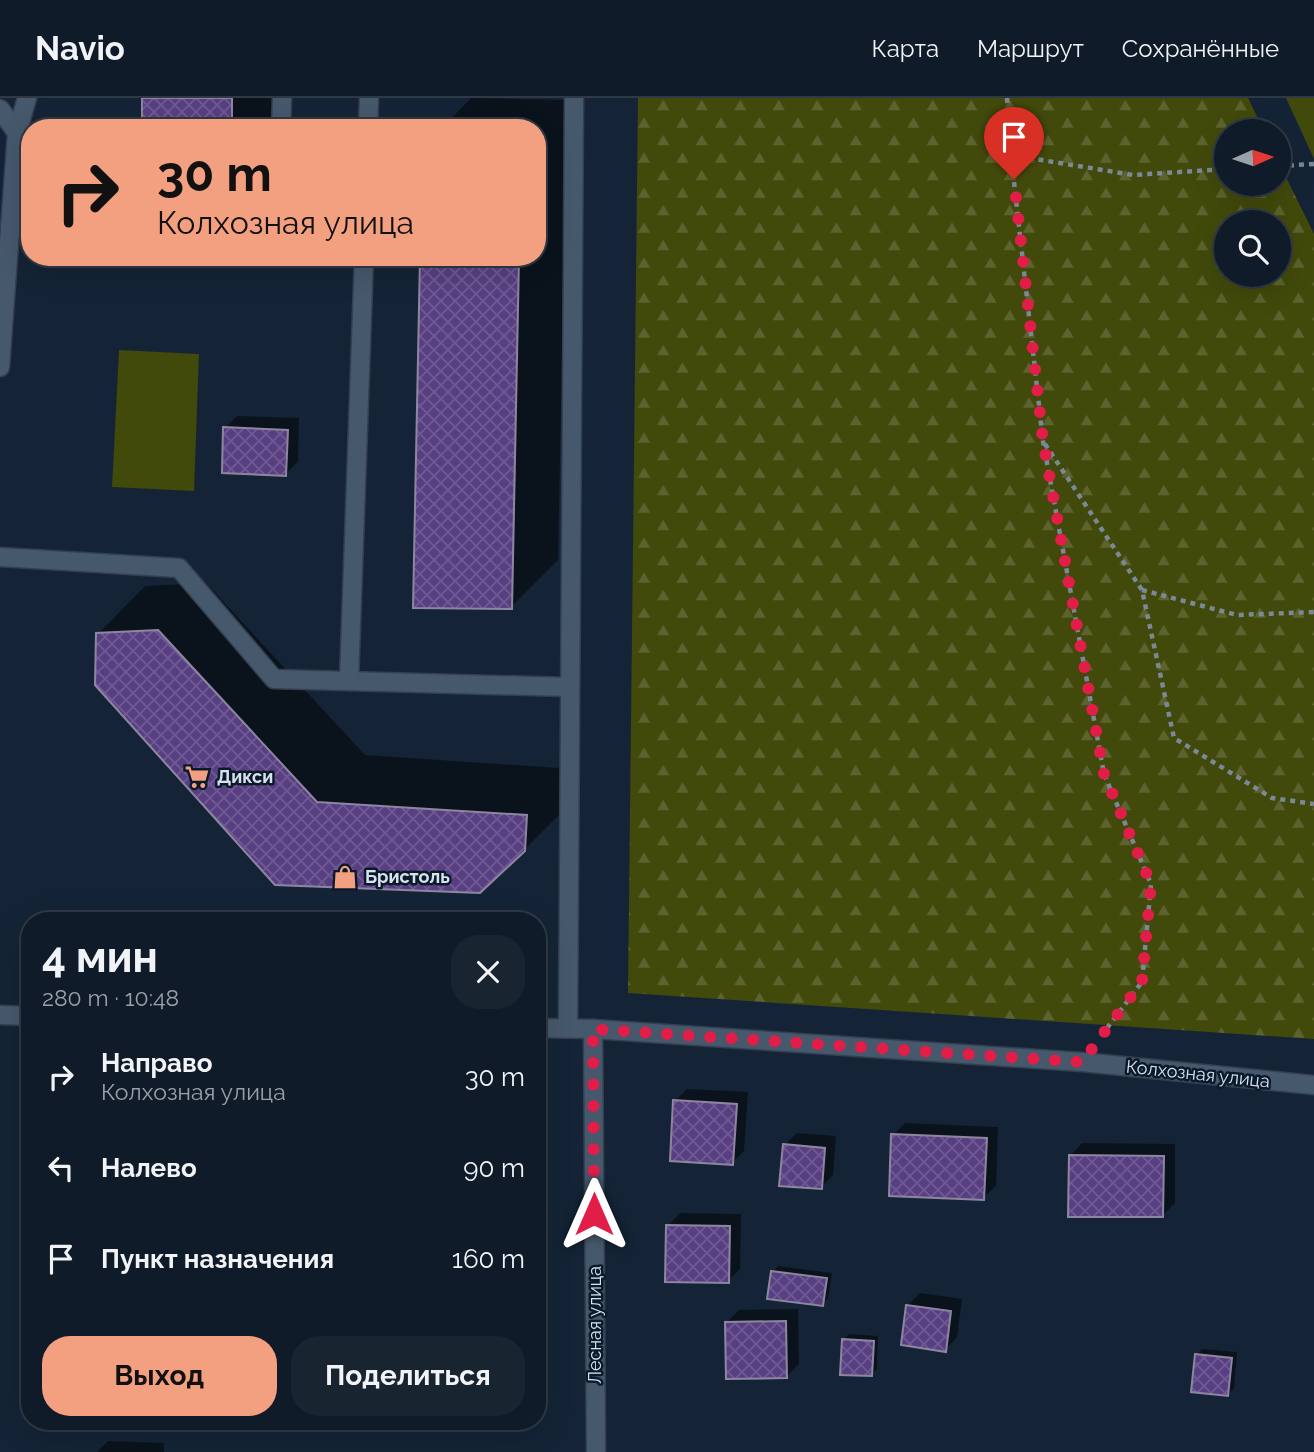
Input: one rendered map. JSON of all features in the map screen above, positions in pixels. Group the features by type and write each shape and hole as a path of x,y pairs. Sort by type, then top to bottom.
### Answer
{"street":[{"path":"0,367 17,133 27,98"},
{"path":"281,119 282,98"},
{"path":"368,119 369,98"},
{"path":"568,1028 574,98"},
{"path":"0,109 17,133"},
{"path":"10,228 21,229"},
{"path":"349,681 364,266"},
{"path":"0,558 178,568 274,679 569,687"},
{"path":"0,1015 21,1016"},
{"name":"Колхозная улица","path":"546,1028 1082,1062 1314,1085"},
{"name":"Лесная улица","path":"593,1029 596,1452"}],"path":[{"path":"1007,98 1043,441 1104,774 1151,884 1142,982 1082,1062"},
{"path":"1011,155 1133,175 1214,170"},
{"path":"1292,165 1314,164"},
{"path":"1043,441 1142,590 1174,738 1272,797 1314,804"},
{"path":"1142,590 1237,615 1314,612"}],"green space":[{"path":"638,98 1248,98 1258,119 1214,119 1214,196 1292,196 1292,189 1314,234 1314,1039 628,993"},
{"path":"1286,98 1314,98 1314,159"},
{"path":"119,350 199,354 194,491 112,487"}],"building":[{"path":"142,98 232,98 232,119 142,119"},
{"path":"420,266 519,266 512,609 413,608"},
{"path":"223,427 288,430 286,476 222,473"},
{"path":"158,630 317,802 527,815 525,851 480,893 275,885 95,685 96,633"},
{"path":"673,1100 737,1104 733,1165 670,1161"},
{"path":"891,1134 987,1138 984,1200 889,1196"},
{"path":"783,1144 825,1148 822,1189 779,1186"},
{"path":"1069,1155 1164,1156 1163,1217 1068,1217"},
{"path":"666,1225 730,1226 729,1283 665,1282"},
{"path":"771,1271 827,1278 823,1306 767,1299"},
{"path":"906,1305 951,1311 946,1352 901,1345"},
{"path":"786,1321 787,1378 726,1379 725,1322"},
{"path":"842,1339 874,1341 872,1376 840,1375"},
{"path":"1195,1354 1232,1358 1228,1396 1191,1392"}],"place":[{"name":"Дикси","path":"197,777"},
{"name":"Бристоль","path":"345,877"}],"route":[{"path":"594,1214 593,1029 1082,1062 1142,982 1151,884 1104,774 1043,441 1014,179"}]}
